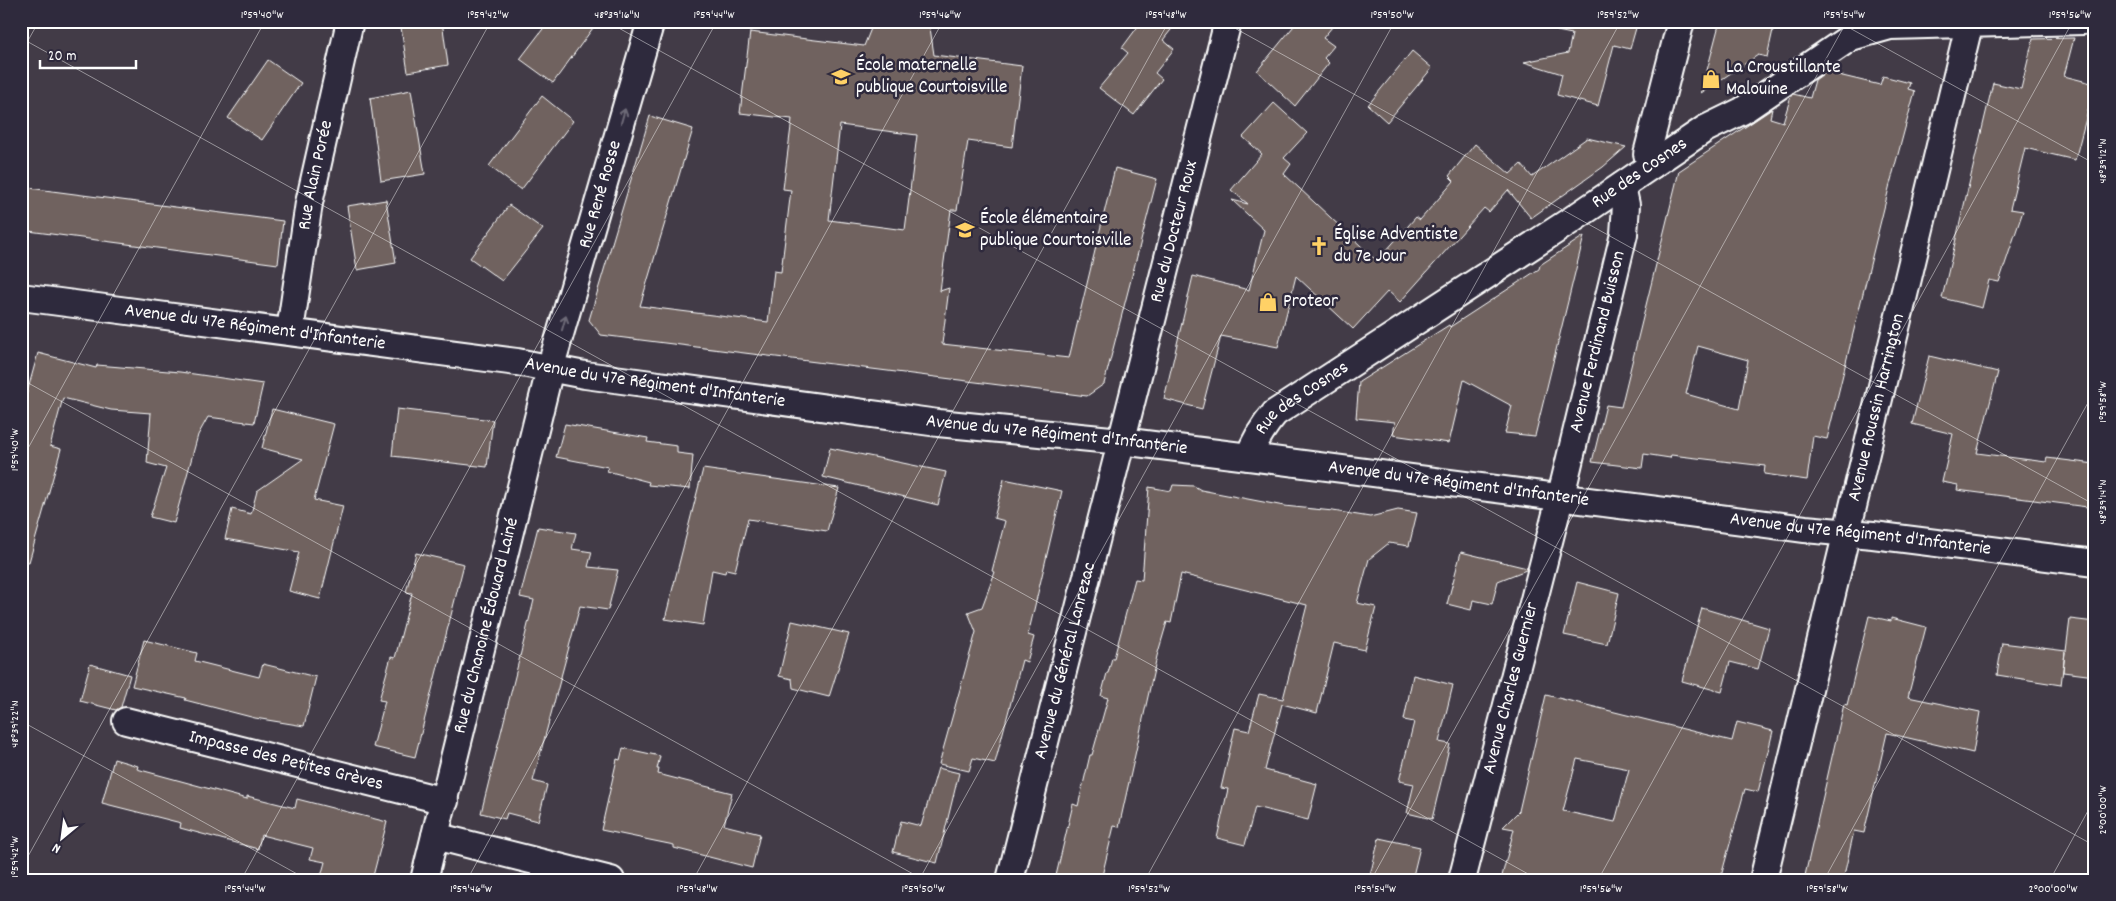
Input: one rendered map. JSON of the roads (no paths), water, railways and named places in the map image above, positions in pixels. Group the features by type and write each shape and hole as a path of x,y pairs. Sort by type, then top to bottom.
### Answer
{"street":[{"name":"Rue Alain Porée","path":"290,331 309,203 350,21"},
{"name":"Rue René Rosse","path":"550,370 651,21"},
{"name":"Rue du Docteur Roux","path":"1121,441 1228,21"},
{"path":"1652,165 1647,154 1681,21"},
{"name":"Rue des Cosnes","path":"1249,457 1254,441 1275,413 1622,186 1705,129 1742,111 1851,37 1890,26 2083,21"},
{"name":"Avenue Roussin Harrington","path":"1762,880 1970,23"},
{"name":"Avenue Ferdinand Buisson","path":"1559,497 1624,234 1626,205 1622,186"},
{"name":"Avenue du 47e Régiment d'Infanterie","path":"21,297 517,362 550,370 938,423 1121,441 2095,563"},
{"name":"Rue du Chanoine Édouard Lainé","path":"424,880 550,370"},
{"name":"Avenue du Général Lanrezac","path":"1010,880 1121,441"},
{"name":"Avenue Charles Guernier","path":"1462,880 1559,497"},
{"name":"Impasse des Petites Grèves","path":"126,721 444,801"},
{"path":"435,836 611,880"}],"place":[{"name":"École maternelle publique Courtoisville","path":"841,77"},
{"name":"La Croustillante Malouine","path":"1711,79"},
{"name":"École élémentaire publique Courtoisville","path":"965,230"},
{"name":"Église Adventiste du 7e Jour","path":"1319,246"},
{"name":"Proteor","path":"1268,302"}]}
